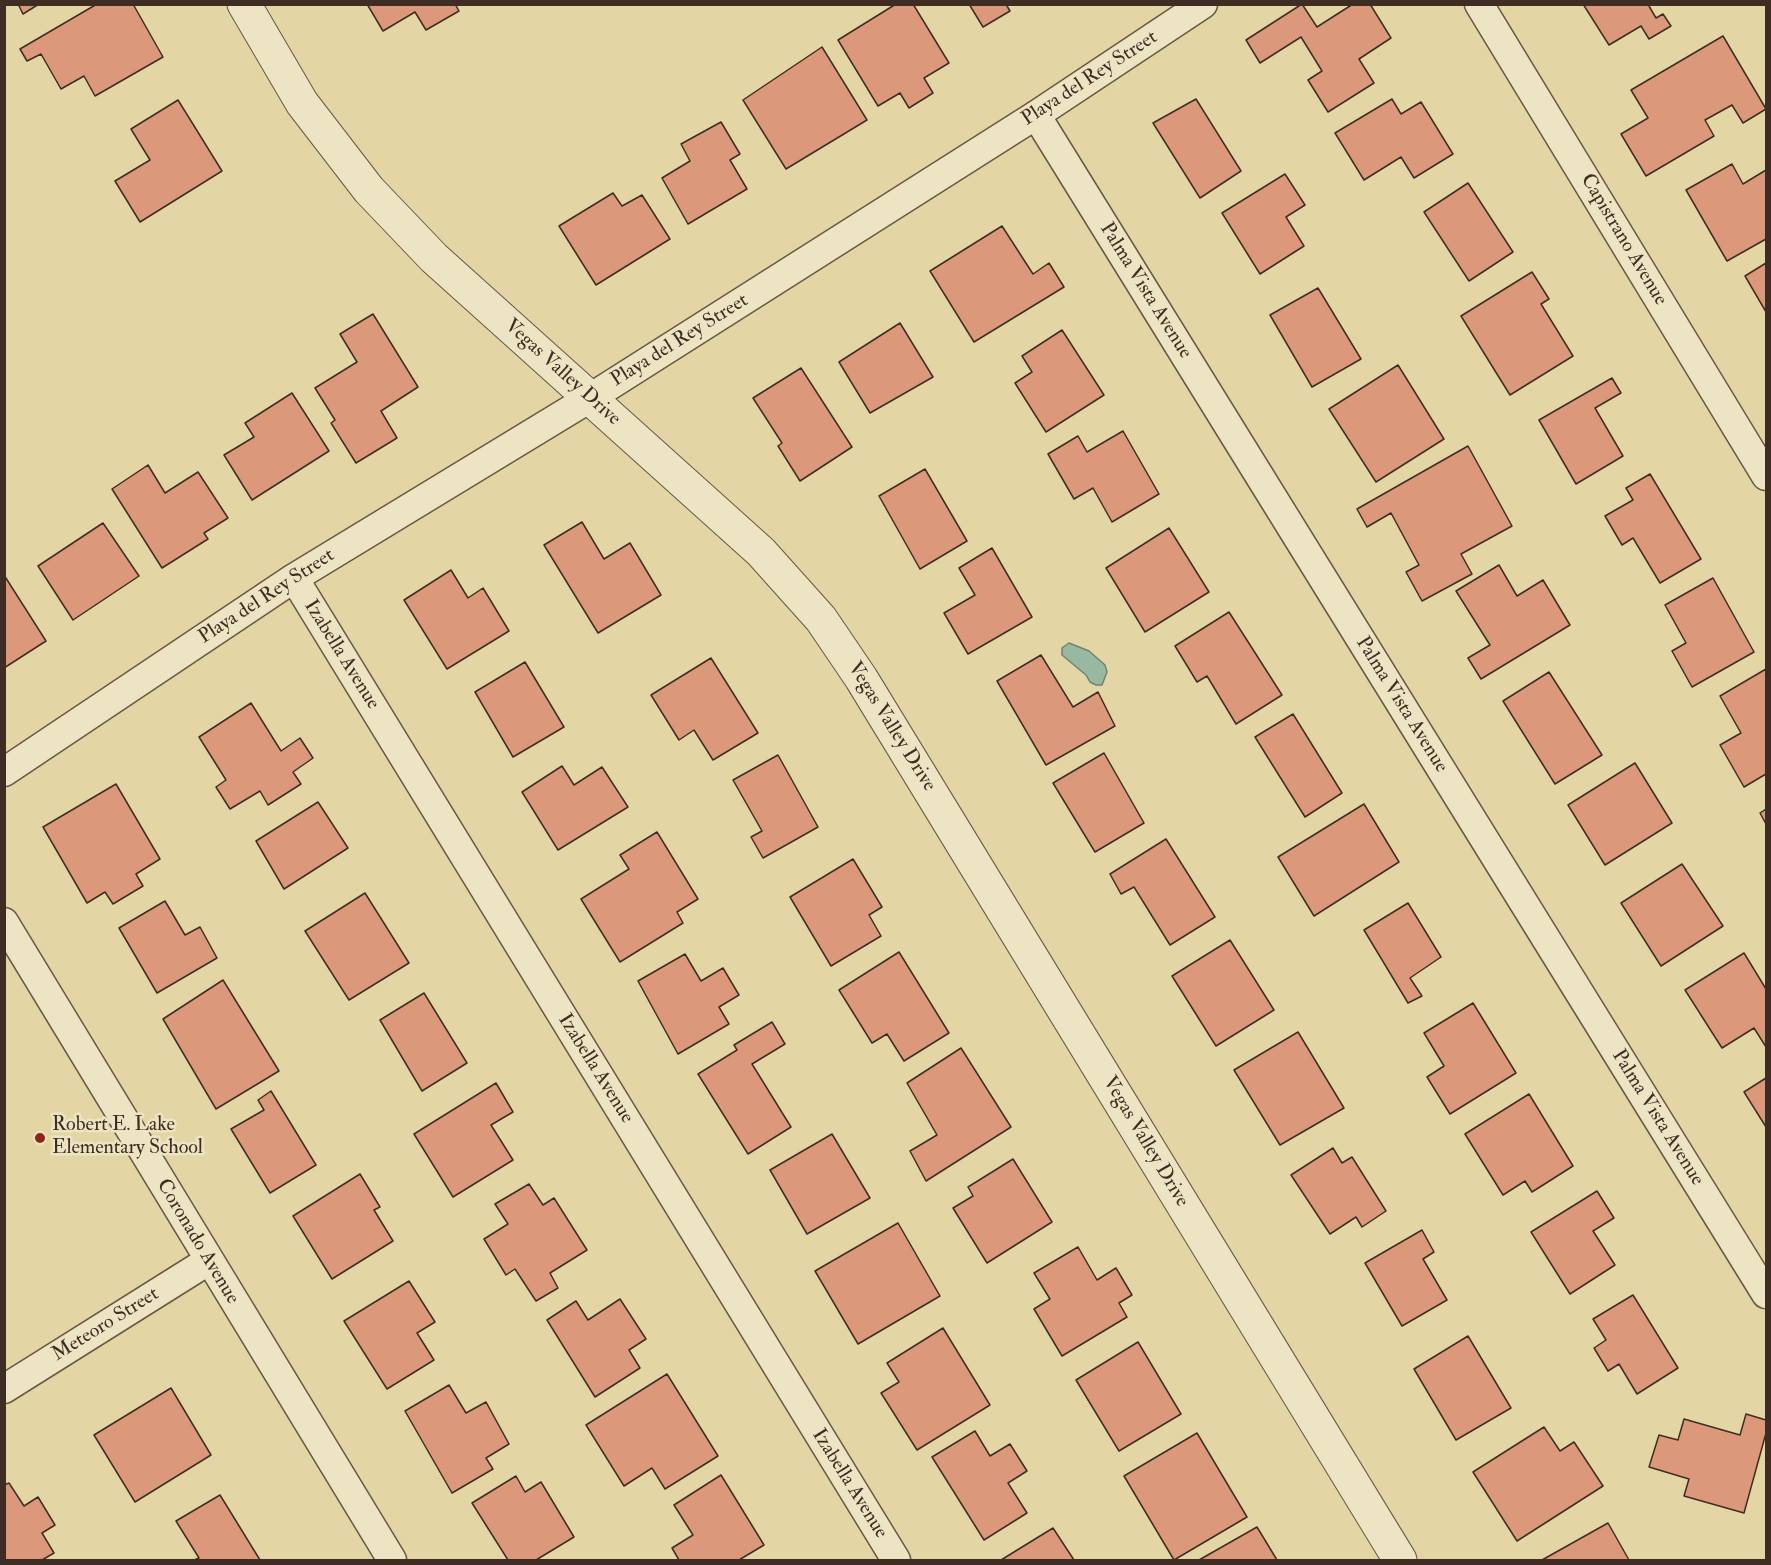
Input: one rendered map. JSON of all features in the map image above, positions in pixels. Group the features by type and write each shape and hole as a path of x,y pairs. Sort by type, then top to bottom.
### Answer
{"street":[{"name":"Vegas Valley Drive","path":"244,4 302,103 369,190 434,258 760,552 821,619 841,648 1400,1560"},
{"name":"Playa del Rey Street","path":"4,772 294,578 590,398 1036,115 1203,4"},
{"name":"Capistrano Avenue","path":"1479,4 1767,476"},
{"name":"Palma Vista Avenue","path":"1036,115 1767,1294"},
{"name":"Izabella Avenue","path":"294,578 896,1560"},
{"name":"Coronado Avenue","path":"4,922 208,1261 392,1560"},
{"name":"Meteoro Street","path":"4,1389 208,1261"}],"shaded area":[{"path":"1069,643 1089,651 1105,665 1107,672 1102,685 1090,682 1086,675 1062,655 1062,648"}],"building":[{"path":"18,4 39,4 23,14"},
{"path":"97,4 133,4 163,57 95,96 84,76 61,89 41,54 27,61 20,49"},
{"path":"367,4 455,4 459,11 426,30 415,12 383,31"},
{"path":"896,4 913,4 949,63 924,78 933,93 909,108 900,93 878,106 838,40"},
{"path":"969,4 1010,4 1007,6 1010,11 983,27"},
{"path":"1302,4 1317,27 1353,4 1370,4 1391,38 1359,59 1374,83 1328,112 1308,80 1322,71 1301,37 1260,63 1246,40"},
{"path":"1583,4 1651,4 1649,6 1656,18 1663,14 1671,26 1649,39 1641,26 1609,45"},
{"path":"1723,36 1766,109 1743,123 1732,105 1705,120 1714,136 1646,176 1621,134 1648,118 1631,90"},
{"path":"822,47 867,120 786,169 743,100"},
{"path":"1196,99 1241,171 1200,198 1153,123"},
{"path":"1392,99 1401,114 1421,102 1453,154 1414,178 1401,157 1364,180 1335,133"},
{"path":"178,100 222,171 140,222 115,181 150,160 131,129"},
{"path":"721,122 740,154 730,160 747,189 688,224 662,178 690,161 681,144"},
{"path":"1732,164 1743,184 1766,170 1766,239 1727,261 1686,190"},
{"path":"1285,174 1305,205 1286,217 1304,246 1260,274 1222,213"},
{"path":"1468,183 1513,252 1469,281 1424,212"},
{"path":"613,193 622,206 642,195 670,239 596,285 559,226"},
{"path":"1002,226 1033,274 1049,263 1064,287 974,342 930,271"},
{"path":"1766,263 1766,312 1745,276"},
{"path":"1532,272 1549,299 1541,304 1573,356 1510,395 1461,316"},
{"path":"1318,288 1361,359 1312,387 1270,315"},
{"path":"373,314 418,387 381,411 397,438 356,463 331,423 335,420 315,388 357,362 340,334"},
{"path":"900,323 933,377 870,413 839,362"},
{"path":"1062,330 1104,395 1046,432 1015,383 1032,372 1022,356"},
{"path":"1398,365 1444,439 1376,482 1329,409"},
{"path":"801,368 852,447 800,481 778,446 782,443 753,398"},
{"path":"1612,378 1621,393 1595,408 1623,456 1576,484 1539,420"},
{"path":"292,393 329,451 252,500 224,455 254,437 245,423"},
{"path":"1123,431 1159,494 1112,522 1093,488 1074,499 1048,454 1078,436 1087,452"},
{"path":"1468,446 1512,526 1461,554 1472,574 1422,601 1406,572 1419,565 1391,513 1367,527 1357,509"},
{"path":"148,465 165,493 198,472 228,518 204,533 208,539 162,568 112,489"},
{"path":"925,469 967,541 920,569 879,496"},
{"path":"1650,474 1701,559 1660,583 1633,538 1622,545 1605,516 1633,500 1626,488"},
{"path":"582,522 604,559 630,543 661,595 598,633 544,545"},
{"path":"103,523 139,576 73,620 38,566"},
{"path":"1169,528 1209,592 1145,632 1106,568"},
{"path":"992,548 1032,617 968,654 944,613 975,595 959,568"},
{"path":"1499,565 1517,596 1543,580 1570,625 1481,679 1468,658 1490,645 1456,591"},
{"path":"451,570 468,598 483,588 509,631 447,669 404,600"},
{"path":"4,575 46,641 4,668"},
{"path":"1713,578 1754,652 1692,687 1672,651 1686,643 1665,605"},
{"path":"1229,612 1282,695 1236,724 1207,676 1197,682 1175,646"},
{"path":"1041,655 1073,707 1098,692 1115,726 1046,765 997,681"},
{"path":"711,658 758,733 713,760 694,730 679,740 651,695"},
{"path":"525,662 564,727 513,757 475,692"},
{"path":"1766,669 1766,774 1744,787 1720,745 1741,733 1720,696"},
{"path":"1549,672 1602,755 1555,784 1503,701"},
{"path":"251,703 281,751 300,738 313,758 293,772 301,784 268,805 260,791 230,809 216,787 226,780 199,737"},
{"path":"1293,714 1342,793 1305,817 1255,737"},
{"path":"1104,753 1144,823 1095,852 1053,783"},
{"path":"778,755 818,827 763,858 751,837 762,831 733,780"},
{"path":"1635,763 1672,823 1605,865 1568,805"},
{"path":"562,766 574,785 602,767 628,807 558,850 522,792"},
{"path":"116,784 160,859 136,874 143,886 113,904 105,892 87,903 43,827"},
{"path":"318,802 348,848 284,889 256,841"},
{"path":"1364,804 1399,862 1314,916 1278,857"},
{"path":"1766,809 1766,824 1760,813"},
{"path":"657,832 698,899 677,912 683,923 620,962 581,899 629,869 620,855"},
{"path":"1166,839 1215,917 1170,945 1134,887 1121,894 1110,874"},
{"path":"853,859 882,907 869,915 881,936 831,966 790,897"},
{"path":"1682,864 1723,926 1661,966 1621,903"},
{"path":"365,893 409,963 349,1000 305,931"},
{"path":"165,901 185,935 200,927 217,958 157,993 119,928"},
{"path":"1408,903 1441,957 1410,978 1422,996 1408,1003 1364,930"},
{"path":"1230,940 1274,1010 1216,1046 1172,976"},
{"path":"899,952 949,1033 904,1061 887,1034 872,1043 839,990"},
{"path":"1744,953 1766,989 1766,1047 1754,1028 1722,1048 1685,990"},
{"path":"685,954 701,981 723,968 739,995 719,1007 729,1024 678,1054 638,981"},
{"path":"223,980 279,1071 216,1109 163,1019"},
{"path":"424,993 467,1063 422,1091 380,1020"},
{"path":"1473,1003 1516,1073 1450,1114 1427,1077 1444,1066 1424,1033"},
{"path":"772,1022 785,1044 752,1064 791,1127 748,1154 698,1074 737,1050 734,1045"},
{"path":"1298,1032 1344,1108 1280,1145 1234,1070"},
{"path":"961,1048 1011,1127 926,1181 910,1151 937,1135 907,1083"},
{"path":"1766,1078 1766,1127 1744,1092"},
{"path":"496,1083 513,1112 491,1125 513,1160 453,1197 414,1134"},
{"path":"271,1091 316,1165 270,1193 231,1129 264,1110 258,1100"},
{"path":"1529,1094 1573,1166 1532,1192 1525,1181 1503,1195 1465,1134"},
{"path":"832,1134 870,1198 807,1234 770,1170"},
{"path":"1333,1148 1342,1163 1352,1157 1386,1211 1362,1227 1356,1217 1330,1234 1291,1175"},
{"path":"1013,1159 1052,1222 987,1263 953,1208 973,1196 968,1187"},
{"path":"360,1174 380,1207 374,1210 393,1241 332,1279 293,1216"},
{"path":"529,1184 543,1205 554,1198 587,1250 550,1273 558,1288 536,1301 515,1269 506,1275 484,1239 508,1224 495,1204"},
{"path":"1597,1191 1614,1218 1593,1231 1615,1265 1570,1294 1531,1232"},
{"path":"898,1223 940,1296 858,1344 815,1271"},
{"path":"1422,1230 1434,1252 1423,1259 1447,1300 1402,1326 1365,1263"},
{"path":"1078,1247 1097,1280 1116,1268 1132,1295 1119,1303 1127,1317 1062,1356 1034,1309 1050,1299 1034,1273"},
{"path":"409,1281 435,1322 417,1333 434,1360 387,1389 344,1321"},
{"path":"1633,1295 1678,1368 1637,1394 1619,1364 1608,1371 1594,1348 1606,1340 1593,1319"},
{"path":"620,1299 646,1339 629,1350 640,1368 595,1397 547,1320 576,1301 588,1320"},
{"path":"943,1328 990,1405 917,1450 881,1393 899,1382 887,1363"},
{"path":"1468,1336 1511,1408 1456,1440 1414,1369"},
{"path":"1138,1342 1181,1414 1119,1451 1076,1380"},
{"path":"667,1374 718,1456 665,1489 652,1468 624,1486 586,1425"},
{"path":"449,1385 466,1413 486,1402 509,1444 486,1458 493,1469 452,1493 405,1411"},
{"path":"171,1388 211,1455 135,1502 94,1435"},
{"path":"1746,1414 1766,1420 1766,1433 1744,1513 1684,1496 1689,1479 1649,1467 1659,1435 1678,1440 1684,1419 1740,1435"},
{"path":"1544,1427 1560,1451 1574,1442 1603,1486 1517,1541 1473,1472"},
{"path":"975,1431 990,1456 1010,1444 1027,1471 1008,1483 1027,1513 984,1540 932,1457"},
{"path":"1197,1433 1247,1517 1174,1560 1124,1476"},
{"path":"721,1475 764,1545 739,1560 679,1560 672,1548 693,1535 674,1505"},
{"path":"516,1476 525,1492 541,1482 574,1537 536,1560 508,1560 472,1503"},
{"path":"9,1483 24,1506 38,1497 55,1525 42,1533 54,1553 42,1560 4,1560 4,1485"},
{"path":"220,1495 260,1560 194,1560 199,1558 176,1521"},
{"path":"1608,1523 1629,1560 1542,1560"},
{"path":"1257,1527 1277,1560 1199,1560"},
{"path":"1053,1528 1074,1560 1001,1560"}],"place":[{"name":"Robert E. Lake Elementary School","path":"40,1138"}]}
